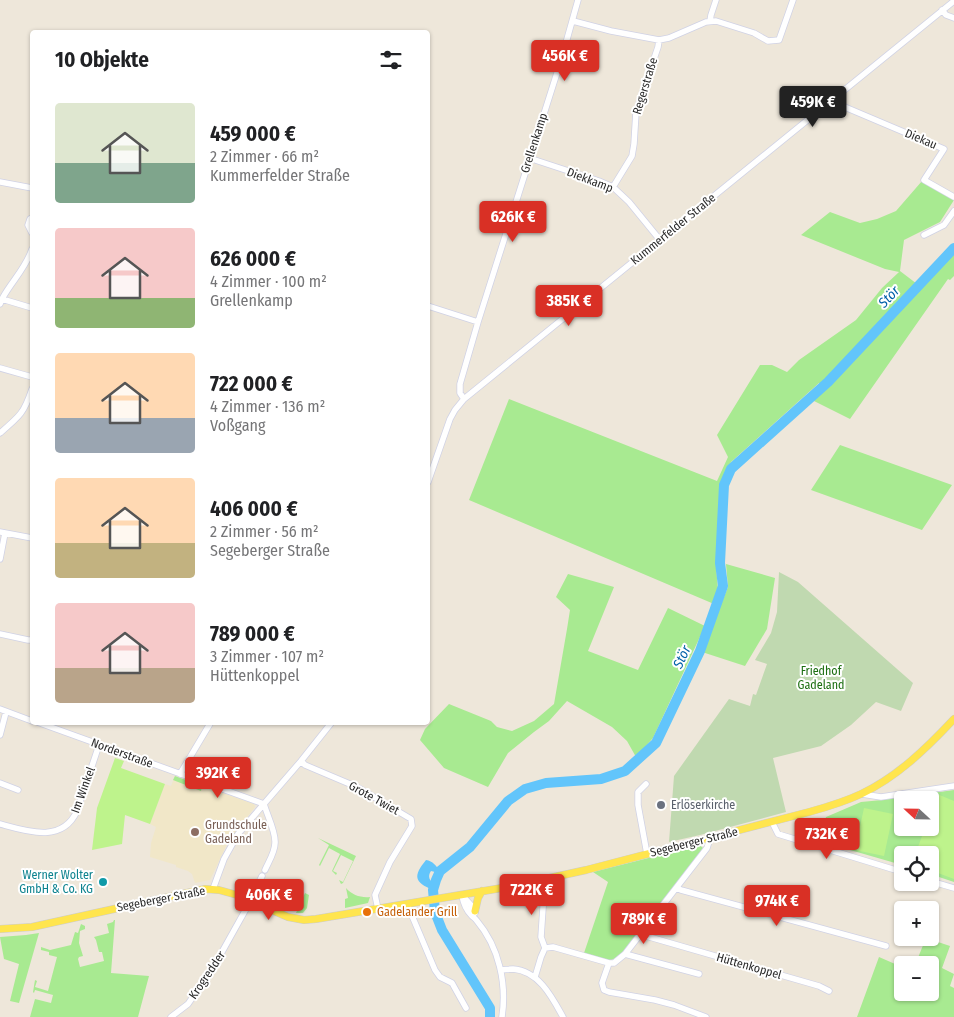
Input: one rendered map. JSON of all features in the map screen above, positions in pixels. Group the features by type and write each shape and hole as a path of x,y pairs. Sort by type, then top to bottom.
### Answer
{"main road":[{"name":"Segeberger Straße","path":"0,929 32,926 198,890 213,889 226,891 288,917 304,920 408,904 545,879 772,822 830,806 862,794 903,768 954,719"},
{"path":"475,911 482,891"}],"street":[{"name":"Grellenkamp","path":"464,399 460,393 460,384 578,0"},
{"path":"710,21 716,0"},
{"path":"572,20 611,31 659,40 669,38 710,21 722,22 754,33 768,41 779,40 792,0"},
{"name":"Kummerfelder Straße","path":"430,476 450,419 464,399 954,1"},
{"path":"942,10 946,15 954,18"},
{"name":"Regerstraße","path":"614,187 632,156 636,112 659,40"},
{"name":"Diekau","path":"834,99 840,105 944,149 924,180 954,197"},
{"name":"Diekkamp","path":"529,158 614,187 660,240"},
{"path":"0,182 30,188"},
{"path":"924,235 944,225 954,211"},
{"path":"30,254 1,302 30,308"},
{"path":"430,307 478,322"},
{"path":"0,368 30,376"},
{"path":"0,433 24,410 30,394"},
{"path":"0,559 3,533 30,538"},
{"path":"0,634 30,640"},
{"path":"0,735 3,711 30,720"},
{"name":"Norderstraße","path":"45,725 264,804"},
{"path":"180,774 209,725"},
{"path":"213,889 224,859 233,842 330,725"},
{"name":"Im Winkel","path":"0,824 44,833 57,830 69,824 76,811 99,745"},
{"name":"Grote Twiet","path":"301,761 305,765 357,788 410,819 412,826 390,862 375,894 378,909"},
{"path":"0,783 18,790"},
{"path":"646,784 638,792 638,805 648,854"},
{"path":"862,794 881,797 954,786"},
{"path":"264,804 276,842 265,870"},
{"path":"772,822 778,834 894,870"},
{"path":"545,948 553,947 614,963 625,954 707,848 710,838"},
{"name":"Krogredder","path":"171,1017 188,1004 204,982 225,948 262,876"},
{"path":"535,977 545,948 541,938 545,879"},
{"path":"939,883 954,888"},
{"path":"676,888 886,946"},
{"path":"462,894 472,905 477,920"},
{"path":"462,894 463,902 468,911 477,920 491,943 501,970 503,986 502,1017"},
{"path":"408,904 436,970 440,977 452,983 466,1008"},
{"name":"Hüttenkoppel","path":"641,933 819,986 829,991"},
{"path":"625,954 699,974"},
{"path":"609,963 602,983 604,990 661,1002 706,1017"},
{"path":"501,970 513,969 535,977 545,987 563,1017"}],"shaded area":[{"name":"Grundschule Gadeland","path":"175,776 254,804 255,807 228,842 210,880 195,883 192,874 188,871 150,857 151,843 156,827 150,824 165,784 171,786"}],"green space":[{"path":"922,181 954,200 940,222 904,240 900,271 921,287 937,270 935,268 954,248 954,276 950,280 948,279 850,419 812,400 823,391 819,383 731,462 722,483 716,566 718,590 714,604 469,500 509,399 717,481 728,457 717,435 760,365 772,365 787,372 799,360 856,320 882,288 899,272 885,269 801,235 830,212 860,223 877,219 896,211"},
{"path":"840,445 952,485 922,530 811,490"},
{"path":"726,564 775,578 767,629 745,666 702,652 728,587"},
{"name":"Friedhof Gadeland","path":"779,572 798,582 913,683 901,711 876,702 851,725 821,746 773,758 786,812 669,842 674,776 729,699 750,706 753,694 756,695 767,664 755,660 771,633 777,612"},
{"path":"568,574 614,587 588,651 638,670 668,608 705,626 653,738 636,757 627,741 612,727 567,701 549,721 508,753 488,787 444,768 420,740 425,729 449,704 491,721 497,727 512,731 534,721 554,704 570,610 556,597"},
{"path":"115,758 124,761 121,768 165,784 150,824 125,815 122,844 92,850 97,808"},
{"path":"175,776 202,786 201,791 173,780"},
{"path":"954,790 954,882 939,877 939,846 894,846 894,863 819,841 826,817 861,802 894,798 894,836 939,836 939,792"},
{"path":"939,795 954,801 954,879 939,873 939,846 918,846 922,836 939,836"},
{"path":"864,808 893,814 884,856 855,850"},
{"path":"831,826 858,832 855,846 828,839"},
{"path":"318,838 356,856 343,883 341,884 339,880 343,882 353,861 341,855 333,871 337,873 336,875 332,871 340,854 329,848 320,866 329,845"},
{"path":"700,845 703,848 701,854 625,951 609,961 584,953 608,882 593,872"},
{"path":"346,888 357,896 370,897 368,903 345,908 345,899 348,898"},
{"path":"305,893 309,895 307,908 303,913 296,913"},
{"path":"114,920 111,973 149,976 138,1017 30,1017 35,999 51,1003 53,995 35,990 33,992 35,980 37,981 35,987 48,991 57,957 41,950 41,947 50,950 71,945 75,932 78,933 81,924 85,926 85,929 80,931 79,943 83,956 78,959 80,967 104,961 102,952 99,952 94,937 109,933 107,924"},
{"path":"39,933 19,1003 10,1001 19,964 4,959 0,937"},
{"path":"939,942 950,946 942,968 954,974 950,986 954,988 954,1017 857,1017 879,957 894,964 894,1001 939,1001 939,956 919,956 923,946 939,946"}],"water":[{"path":"426,860 440,871 439,873 431,871 429,875 434,885 433,890 419,881 417,874"}],"waterway":[{"name":"Stör","path":"490,1017 490,1008 442,930 435,912 433,890 440,871 470,847 508,801 525,789 546,783 601,779 625,771 656,743 700,651 723,586 720,563 724,485 731,469 828,382 954,248"}],"place":[{"name":"Erlöserkirche","path":"661,805"},
{"name":"Grundschule Gadeland","path":"195,832"},
{"name":"Werner Wolter GmbH & Co. KG","path":"103,882"},
{"name":"Gadelander Grill","path":"367,912"}]}
